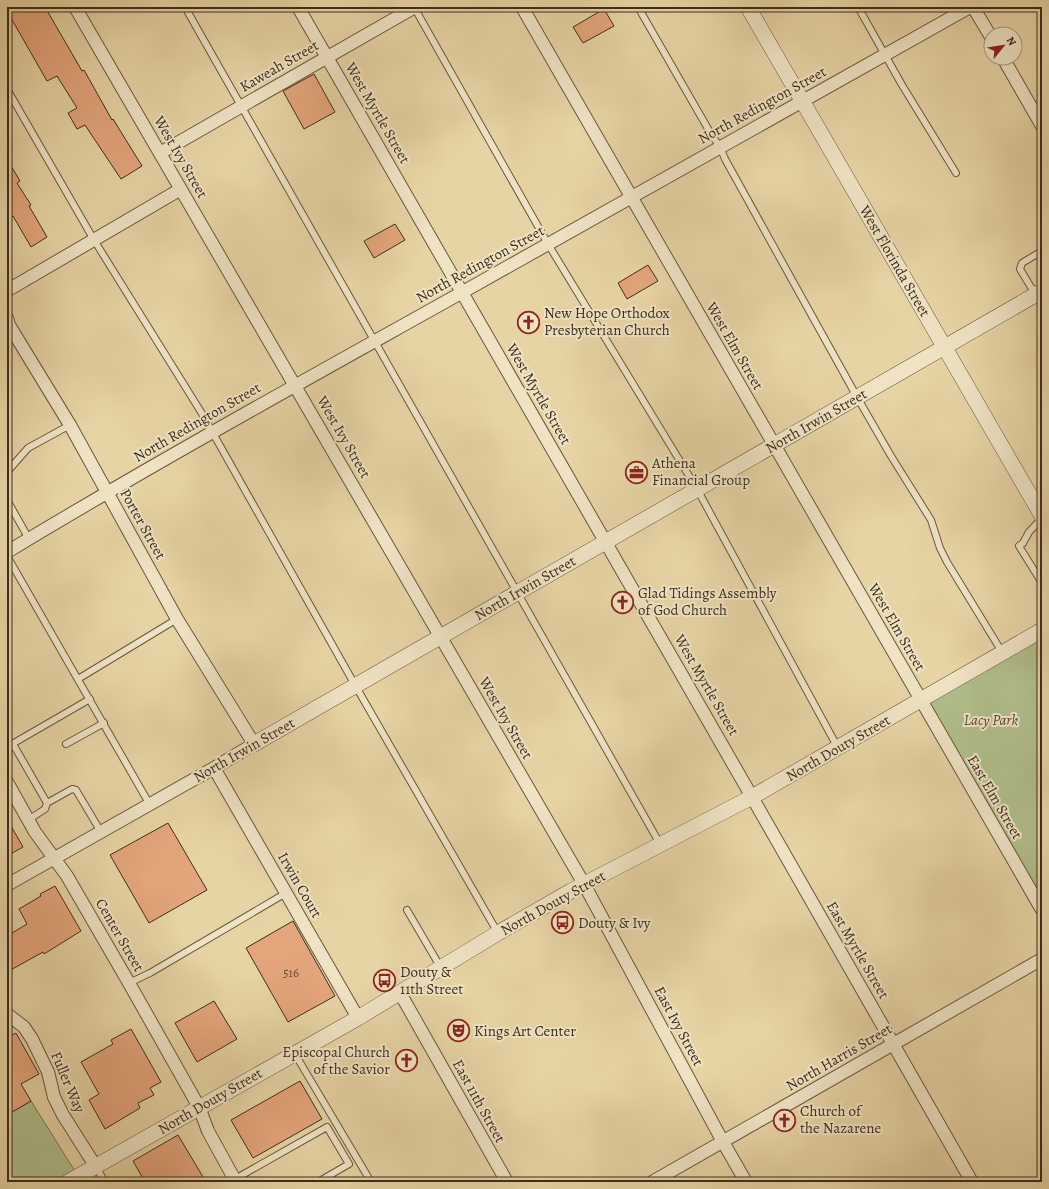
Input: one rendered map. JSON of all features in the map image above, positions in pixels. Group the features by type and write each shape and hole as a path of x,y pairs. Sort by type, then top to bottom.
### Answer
{"street":[{"name":"West Ivy Street","path":"75,7 584,884"},
{"name":"West Myrtle Street","path":"298,7 752,797"},
{"name":"Kaweah Street","path":"160,153 414,7"},
{"name":"West Elm Street","path":"522,7 921,701"},
{"name":"West Florinda Street","path":"748,7 1042,517"},
{"name":"North Redington Street","path":"7,552 107,492 295,385 970,7"},
{"path":"973,7 984,26"},
{"path":"1008,66 1042,126"},
{"path":"7,292 181,189"},
{"name":"North Irwin Street","path":"7,885 150,805 440,636 1039,293"},
{"name":"Porter Street","path":"7,318 9,325 70,425 177,619 254,744"},
{"name":"North Douty Street","path":"68,1182 358,1018 498,933 584,884 752,797 1042,630"},
{"name":"East Elm Street","path":"921,701 1042,910"},
{"name":"Irwin Court","path":"214,768 358,1018"},
{"name":"Center Street","path":"7,782 35,832 67,876 129,983 199,1107 208,1131 235,1181"},
{"name":"East Myrtle Street","path":"752,797 972,1182"},
{"name":"East Ivy Street","path":"584,884 746,1182"},
{"name":"North Harris Street","path":"652,1182 1042,959"},
{"name":"East 11th Street","path":"400,993 507,1182"},
{"name":"Fuller Way","path":"7,1014 24,1027 32,1039 48,1072 54,1097 60,1109 96,1167"}],"lane":[{"path":"185,7 661,844"},
{"path":"414,7 548,244 697,489 838,748"},
{"path":"638,7 710,134 720,147 857,397 930,520 940,548 947,562 1003,653"},
{"path":"858,7 956,173"},
{"path":"7,90 94,240 201,412 355,685 498,933"},
{"path":"1039,293 1020,270 1020,266 1022,263 1042,251"},
{"path":"7,472 28,448 70,425"},
{"path":"7,500 29,539"},
{"path":"1042,517 1028,532 1023,543 1019,546 1042,583"},
{"path":"7,556 150,805"},
{"path":"78,679 177,619"},
{"path":"47,803 10,745 90,699"},
{"path":"66,744 104,723"},
{"path":"28,820 45,809 47,803 74,789 101,832"},
{"path":"129,983 150,973 286,893"},
{"path":"407,910 441,968"},
{"path":"294,1053 371,1182"},
{"path":"235,1181 327,1127 349,1164 318,1182"},
{"path":"96,1167 105,1182"}],"green space":[{"name":"Lacy Park","path":"1042,630 1042,910 921,701"},
{"path":"31,1101 78,1176 68,1182 7,1182 7,1115"}],"building":[{"path":"15,7 45,7 82,71 84,70 112,120 113,119 142,166 121,179 85,125 77,129 68,113 77,108 57,76 47,81 7,11"},
{"path":"604,9 614,26 583,43 573,27"},
{"path":"314,74 335,112 304,129 283,91"},
{"path":"7,159 20,181 17,183 31,205 29,206 47,237 31,247 13,216 7,220"},
{"path":"395,224 405,240 374,258 364,241"},
{"path":"648,265 658,281 627,299 618,283"},
{"path":"7,819 23,847 7,856"},
{"path":"168,823 207,890 149,923 110,855"},
{"path":"55,886 81,931 44,954 43,952 7,972 7,936 27,924 19,909 41,896 40,894"},
{"path":"293,921 335,996 288,1022 246,948"},
{"path":"214,1001 237,1039 197,1062 175,1023"},
{"path":"131,1029 161,1082 150,1088 154,1095 138,1103 140,1108 105,1129 89,1100 99,1094 81,1062 113,1044 111,1040"},
{"path":"16,1033 39,1074 21,1084 31,1101 7,1115 7,1038"},
{"path":"300,1081 322,1119 253,1158 231,1120"},
{"path":"178,1135 206,1182 145,1182 133,1161"}],"place":[{"name":"New Hope Orthodox Presbyterian Church","path":"529,322"},
{"name":"Athena Financial Group","path":"636,472"},
{"name":"Glad Tidings Assembly of God Church","path":"622,602"},
{"name":"Douty & Ivy","path":"563,923"},
{"name":"Douty & 11th Street","path":"385,981"},
{"name":"Kings Art Center","path":"458,1031"},
{"name":"Episcopal Church of the Savior","path":"406,1061"},
{"name":"Church of the Nazarene","path":"784,1120"}]}
